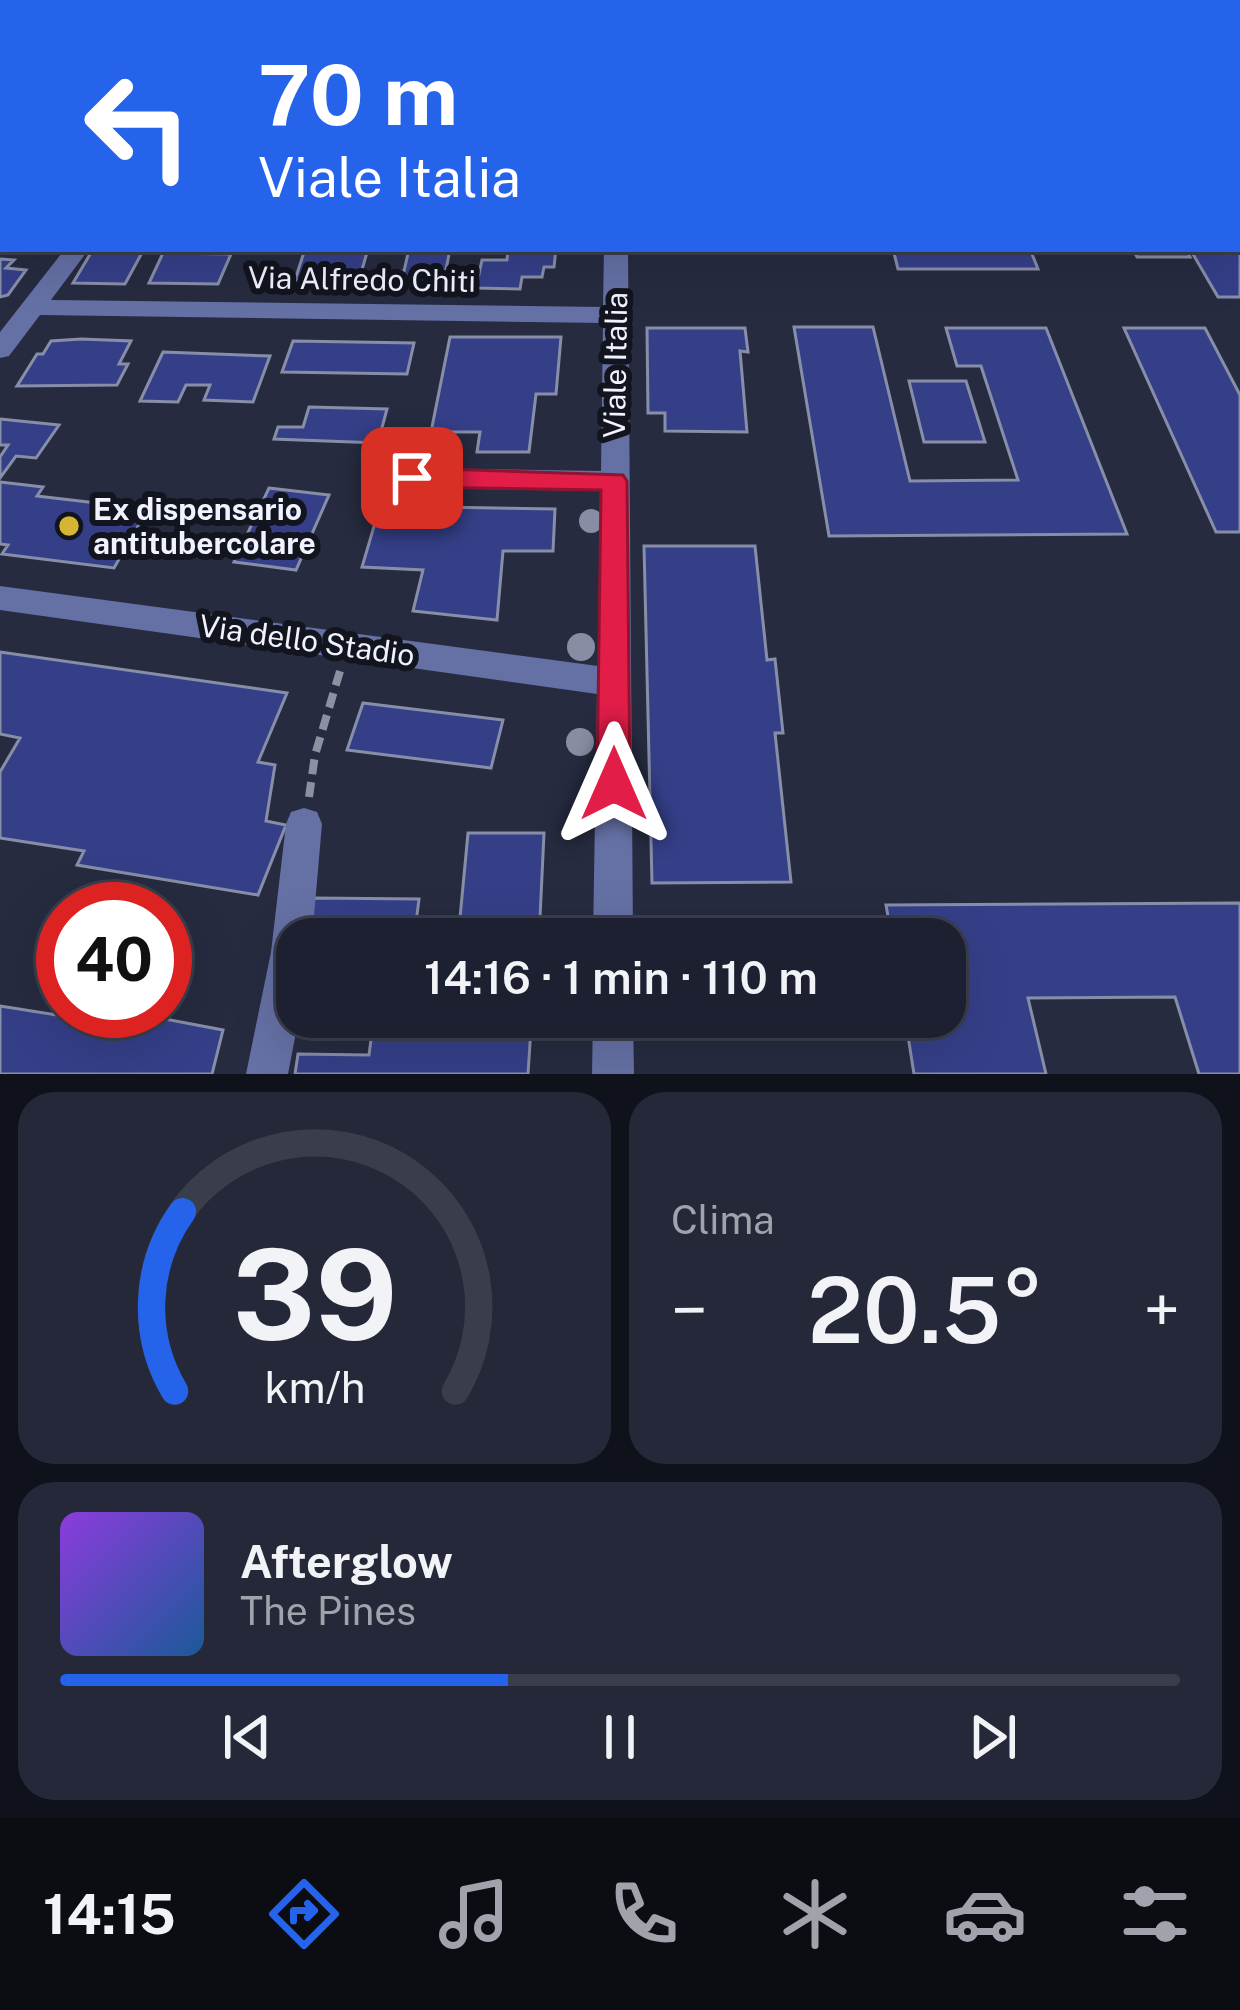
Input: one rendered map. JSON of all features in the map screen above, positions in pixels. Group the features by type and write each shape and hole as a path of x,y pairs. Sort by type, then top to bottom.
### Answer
{"street":[{"path":"0,350 75,252"},
{"name":"Viale Italia","path":"613,918 616,252"},
{"name":"Via Alfredo Chiti","path":"37,307 615,315"},
{"name":"Viale Italia","path":"412,478 614,481"},
{"name":"Via dello Stadio","path":"0,598 613,682"},
{"path":"267,1074 291,952 304,824"},
{"path":"613,1038 613,1074"}],"path":[{"path":"304,824 315,755 349,646"}],"building":[{"path":"91,252 142,252 125,284 73,283"},
{"path":"304,252 367,252 359,280 295,280"},
{"path":"408,252 449,252 443,285 385,286 388,272 404,271"},
{"path":"508,252 556,252 554,267 544,267 542,277 522,277 520,289 476,288 482,260 507,260"},
{"path":"894,252 1031,252 1038,269 898,269"},
{"path":"1134,252 1188,252 1190,257 1137,257"},
{"path":"1192,252 1240,252 1240,297 1218,297"},
{"path":"163,253 231,254 218,284 149,283"},
{"path":"0,259 14,260 6,268 26,270 8,295 0,297"},
{"path":"794,327 873,327 910,481 1018,480 981,366 957,366 946,328 1046,328 1127,534 829,536"},
{"path":"647,328 745,328 748,352 740,351 747,432 665,431 665,413 648,413"},
{"path":"1124,328 1205,328 1240,395 1240,532 1216,532"},
{"path":"450,337 561,337 556,394 536,394 529,452 477,452 480,432 431,432"},
{"path":"51,341 131,341 119,364 128,364 117,385 17,386"},
{"path":"293,341 414,343 407,374 282,372"},
{"path":"163,352 270,356 253,402 204,400 210,385 186,385 178,402 140,401"},
{"path":"909,381 966,381 985,442 924,442"},
{"path":"309,407 387,409 378,443 274,439 278,427 303,427"},
{"name":"Ex dispensario antitubercolare","path":"0,419 59,425 36,458 16,456 0,478 0,457 8,445 0,445"},
{"name":"Ex dispensario antitubercolare","path":"0,482 43,487 37,496 148,509 114,568 2,554 8,545 0,544"},
{"path":"269,488 329,495 296,570 234,562"},
{"path":"380,506 555,509 553,551 503,551 497,620 413,611 423,570 362,567"},
{"path":"644,546 755,546 767,660 775,659 783,733 775,733 791,882 652,883"},
{"path":"0,652 287,693 258,762 275,765 266,821 286,825 258,895 77,865 84,851 0,838 0,772 20,738 0,734"},
{"path":"363,703 503,720 491,768 347,750"},
{"path":"468,833 544,833 540,918 460,918"},
{"path":"313,898 419,899 417,918 309,918"},
{"path":"1240,903 1240,1074 1199,1074 1175,997 1028,998 1046,1074 914,1074 908,1038 966,1038 966,918 888,918 886,905"},
{"path":"0,1006 36,1012 36,1038 192,1038 192,1024 223,1030 212,1074 0,1074"},
{"path":"371,1038 530,1038 528,1074 295,1074 298,1054 369,1055"}],"place":[{"name":"Ex dispensario antitubercolare","path":"69,526"}],"route":[{"path":"412,478 614,481 614,784"}]}
